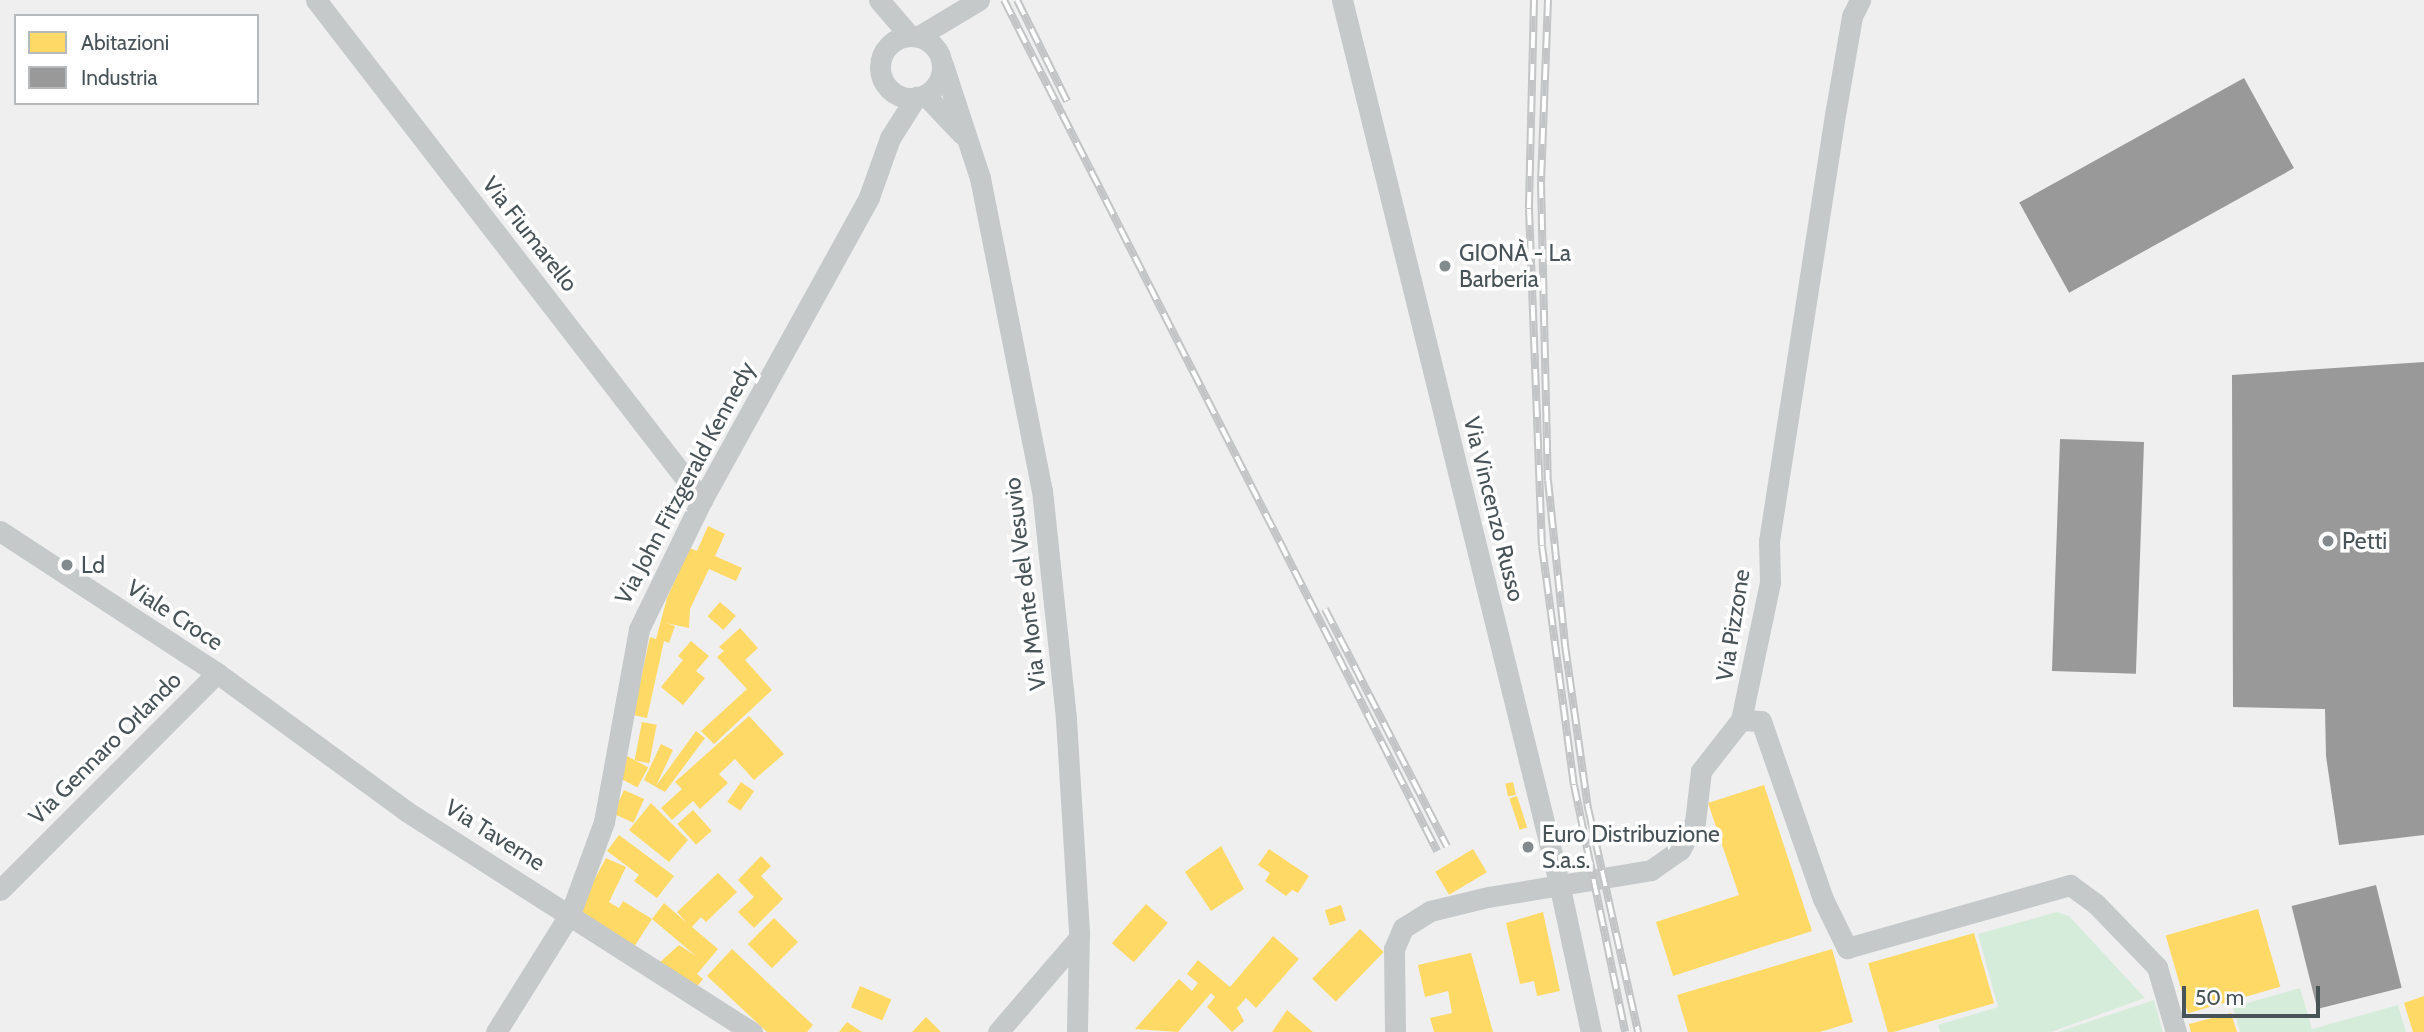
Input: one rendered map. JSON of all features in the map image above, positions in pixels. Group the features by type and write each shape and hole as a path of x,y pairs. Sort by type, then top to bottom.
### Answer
{"street":[{"name":"Via Fiumarello","path":"316,0 702,500"},
{"name":"Via Vincenzo Russo","path":"1342,0 1559,883 1591,1032"},
{"name":"Via Pizzone","path":"1395,1032 1394,950 1403,928 1430,911 1559,883 1651,870 1680,850 1695,822 1700,771 1741,720 1770,582 1769,541 1836,109 1852,16 1860,0"},
{"path":"882,7 942,61"},
{"path":"882,7 884,81"},
{"path":"884,51 963,8"},
{"path":"920,96 938,83 942,61 963,8"},
{"name":"Via Monte del Vesuvio","path":"942,61 966,138 999,265 1041,490 1066,719 1078,939 1077,1032"},
{"name":"Via John Fitzgerald Kennedy","path":"884,81 890,138"},
{"name":"Via Monte del Vesuvio","path":"884,81 898,95 920,96 966,138"},
{"name":"Via John Fitzgerald Kennedy","path":"496,1032 571,912 604,822 639,629 702,500 869,197 890,138 920,96"},
{"name":"Viale Croce","path":"0,531 217,673"},
{"name":"Via Gennaro Orlando","path":"0,890 217,673"},
{"name":"Via Taverne","path":"217,673 406,811 571,912 752,1032"},
{"path":"1741,720 1761,721 1823,899 1847,947 2070,885 2096,904 2157,968 2176,1032"},
{"path":"998,1032 1078,939"}],"green space":[{"path":"2057,912 2069,916 2145,998 2051,1032 1940,1032 1938,1025 1998,1007 1978,934"},
{"path":"2300,988 2312,1029 2398,1005 2406,1032 2240,1032 2233,1007"},
{"path":"2154,1000 2163,1032 2058,1032"}],"building: Abitazioni":[{"path":"708,526 725,534 715,556 742,568 736,581 709,569 690,609 689,628 666,623 675,626 669,643 664,641 647,718 633,715 650,637 656,639 667,598 690,548 697,551"},
{"path":"720,602 736,616 723,630 708,616"},
{"path":"740,628 758,648 745,660 772,690 714,744 701,731 747,689 717,657 724,651 719,647"},
{"path":"691,641 709,656 696,671 705,678 683,705 661,687 683,660 678,656"},
{"path":"749,716 784,754 754,780 735,759 719,774 728,783 700,809 693,801 672,820 661,808 682,789 675,782"},
{"path":"642,722 657,725 649,763 635,760"},
{"path":"696,731 705,738 665,792 644,780 661,744 673,750 656,786"},
{"path":"627,756 648,767 637,788 616,776"},
{"path":"741,782 754,791 740,811 727,802"},
{"path":"1513,782 1516,795 1508,796 1505,784"},
{"path":"1764,785 1812,931 1673,976 1656,922 1739,895 1708,803"},
{"path":"624,790 644,799 634,823 613,814"},
{"path":"1517,796 1527,827 1520,830 1509,798"},
{"path":"651,803 688,840 669,862 629,830"},
{"path":"693,810 712,831 696,845 677,824"},
{"path":"619,835 674,876 657,898 634,881 639,875 607,851"},
{"path":"1221,846 1244,889 1211,911 1185,872"},
{"path":"1269,849 1309,876 1298,893 1292,890 1286,896 1265,881 1270,873 1258,865"},
{"path":"1473,849 1487,872 1449,895 1435,872"},
{"path":"761,856 771,866 761,876 783,899 754,928 738,912 754,897 738,880"},
{"path":"606,858 626,867 609,902 619,908 623,901 652,919 634,947 578,910"},
{"path":"718,873 737,892 706,922 701,917 692,927 718,949 697,974 703,979 695,989 660,962 679,945 696,956 652,919 664,903 687,923 677,912"},
{"path":"1146,904 1168,923 1134,962 1112,943"},
{"path":"1341,905 1346,920 1330,925 1325,910"},
{"path":"2258,909 2280,987 2188,1013 2166,935"},
{"path":"1543,912 1560,991 1537,996 1534,981 1520,984 1506,923"},
{"path":"774,918 798,942 772,968 748,944"},
{"path":"1360,929 1384,952 1336,1002 1312,979"},
{"path":"1974,933 1994,1003 1888,1032 1868,963"},
{"path":"1273,936 1299,959 1256,1008 1246,998 1237,1008 1244,1021 1232,1032 1207,1007 1215,997 1211,993 1178,1032 1135,1029 1179,979 1192,991 1198,983 1187,974 1198,960 1230,987"},
{"path":"732,949 813,1025 807,1032 767,1032 707,976"},
{"path":"1832,949 1853,1022 1820,1032 1688,1032 1677,995"},
{"path":"1471,953 1493,1032 1434,1032 1430,1018 1452,1013 1448,991 1425,997 1418,965"},
{"path":"860,986 891,999 882,1020 851,1007"},
{"path":"2424,996 2424,1032 2413,1032 2404,1003"},
{"path":"1287,1010 1313,1032 1272,1032"},
{"path":"2231,1013 2237,1032 2191,1032 2189,1024"},
{"path":"926,1017 941,1032 912,1032"},
{"path":"847,1022 862,1032 839,1032"}],"building: Industria":[{"path":"2244,78 2294,168 2069,293 2019,203"},
{"name":"Petti","path":"2424,362 2424,835 2339,845 2326,756 2325,709 2233,707 2232,375"},
{"path":"2060,439 2144,442 2136,674 2052,671"},
{"path":"2376,885 2402,988 2317,1009 2292,906"}],"railway":[{"path":"1004,0 1437,851"},
{"path":"1017,0 1067,101"},
{"path":"1534,0 1529,209 1542,546 1574,785 1625,1032"},
{"path":"1548,0 1541,182 1548,480 1565,645 1588,808 1638,1032"},
{"path":"1325,609 1447,846"}],"place":[{"name":"GIONÀ - La Barberia","path":"1445,266"},
{"name":"Petti","path":"2328,541"},
{"name":"Ld","path":"67,565"},
{"name":"Euro Distribuzione S.a.s.","path":"1528,847"}]}
